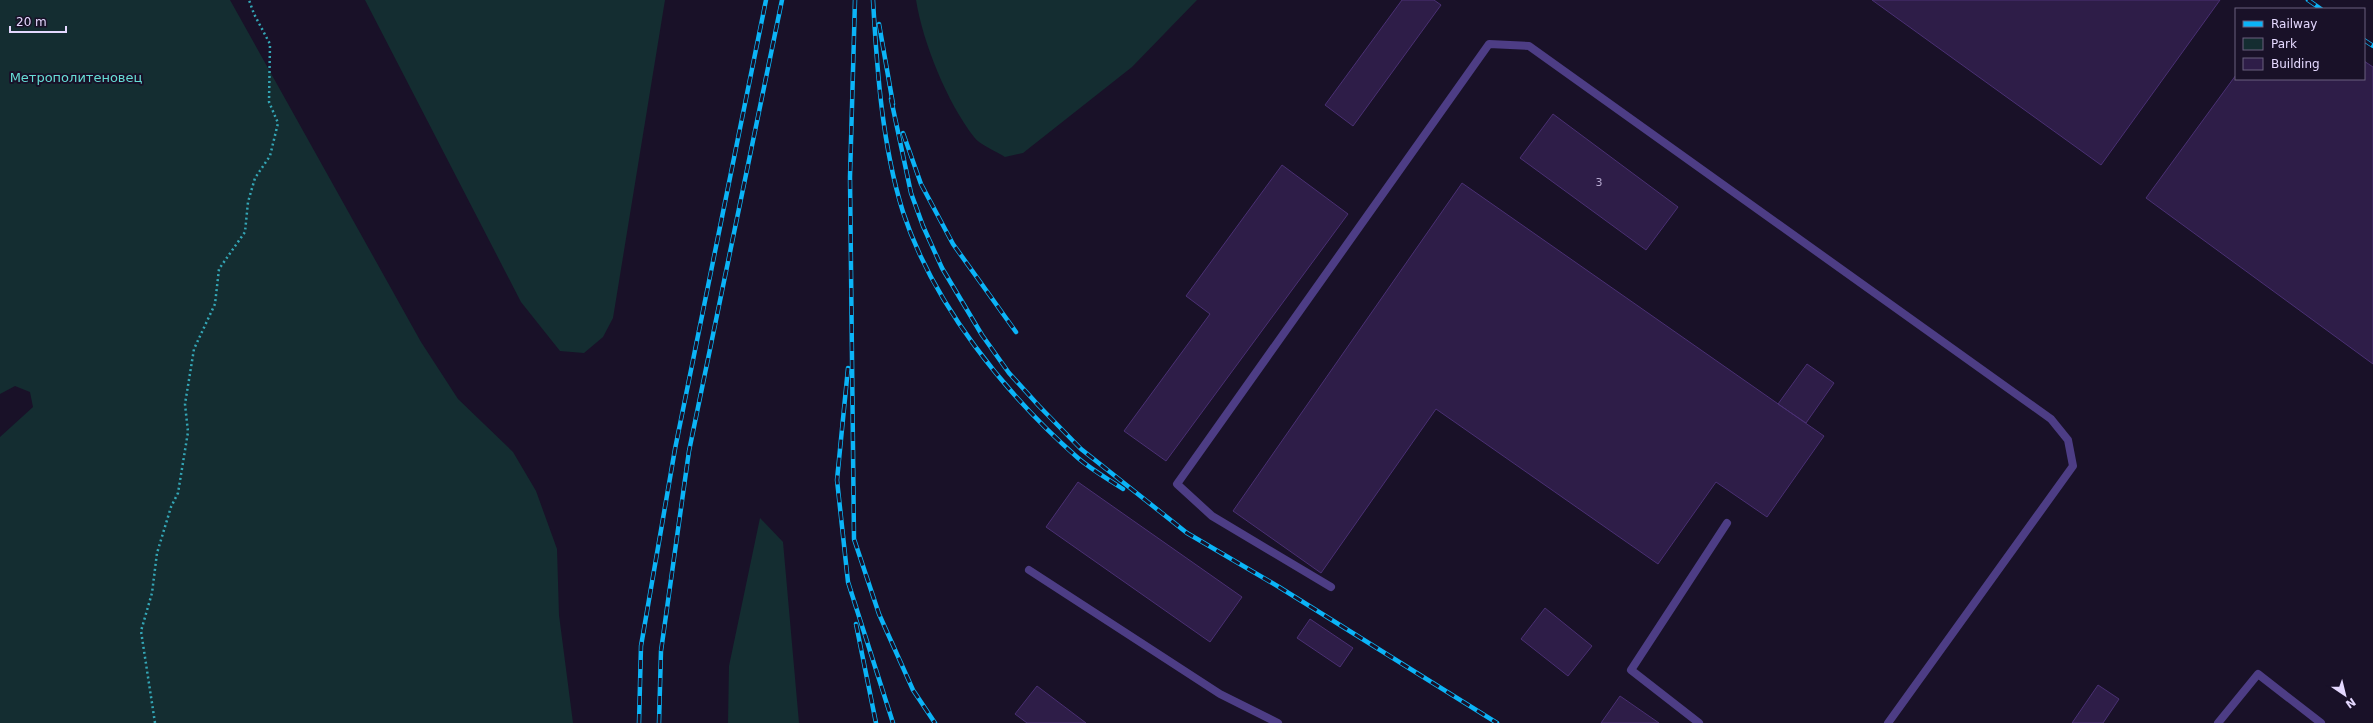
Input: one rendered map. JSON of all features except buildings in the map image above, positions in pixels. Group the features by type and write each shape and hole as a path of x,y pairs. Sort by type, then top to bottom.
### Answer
{"lane":[{"path":"1331,587 1212,516 1177,484 1489,44 1529,46 2051,419 2068,440 2073,466 1888,723"},
{"path":"1699,723 1631,670 1726,523"},
{"path":"1029,570 1220,694 1278,723"},
{"path":"2218,723 2258,674 2320,723"}],"path":[{"path":"155,723 141,631 152,593 157,553 171,508 178,493 188,432 185,404 194,349 215,304 219,269 245,232 248,202 255,178 270,156 278,124 269,102 270,44 254,14 249,0"}],"green space":[{"name":"Метрополитеновец","path":"0,0 230,0 421,342 458,399 513,452 536,491 557,549 559,615 573,723 0,723 0,437 33,407 30,392 15,386 0,394"},
{"path":"365,0 665,0 613,318 603,337 584,353 560,351 521,302"},
{"path":"916,0 1197,0 1132,67 1023,153 1005,157 977,140 964,123 946,90 930,53 919,17"},
{"path":"760,518 783,542 799,723 728,723 729,666"}],"railway":[{"path":"639,723 641,646 675,449 766,0"},
{"path":"659,723 661,651 689,451 782,0"},
{"path":"855,0 850,177 854,539 879,614 913,690 935,723"},
{"path":"873,0 876,53 885,134 890,160 903,212 916,246 933,280 953,314 975,346 1024,406 1078,458 1123,489"},
{"path":"2308,0 2320,8"},
{"path":"879,24 893,104"},
{"path":"2365,41 2373,46"},
{"path":"891,99 911,193 923,226 942,268 982,335 1009,373 1039,406 1081,449 1187,533 1279,587 1497,723"},
{"path":"903,133 921,184 953,244 1016,332"},
{"path":"848,368 837,480 848,582 893,723"},
{"path":"856,624 876,723"}]}
